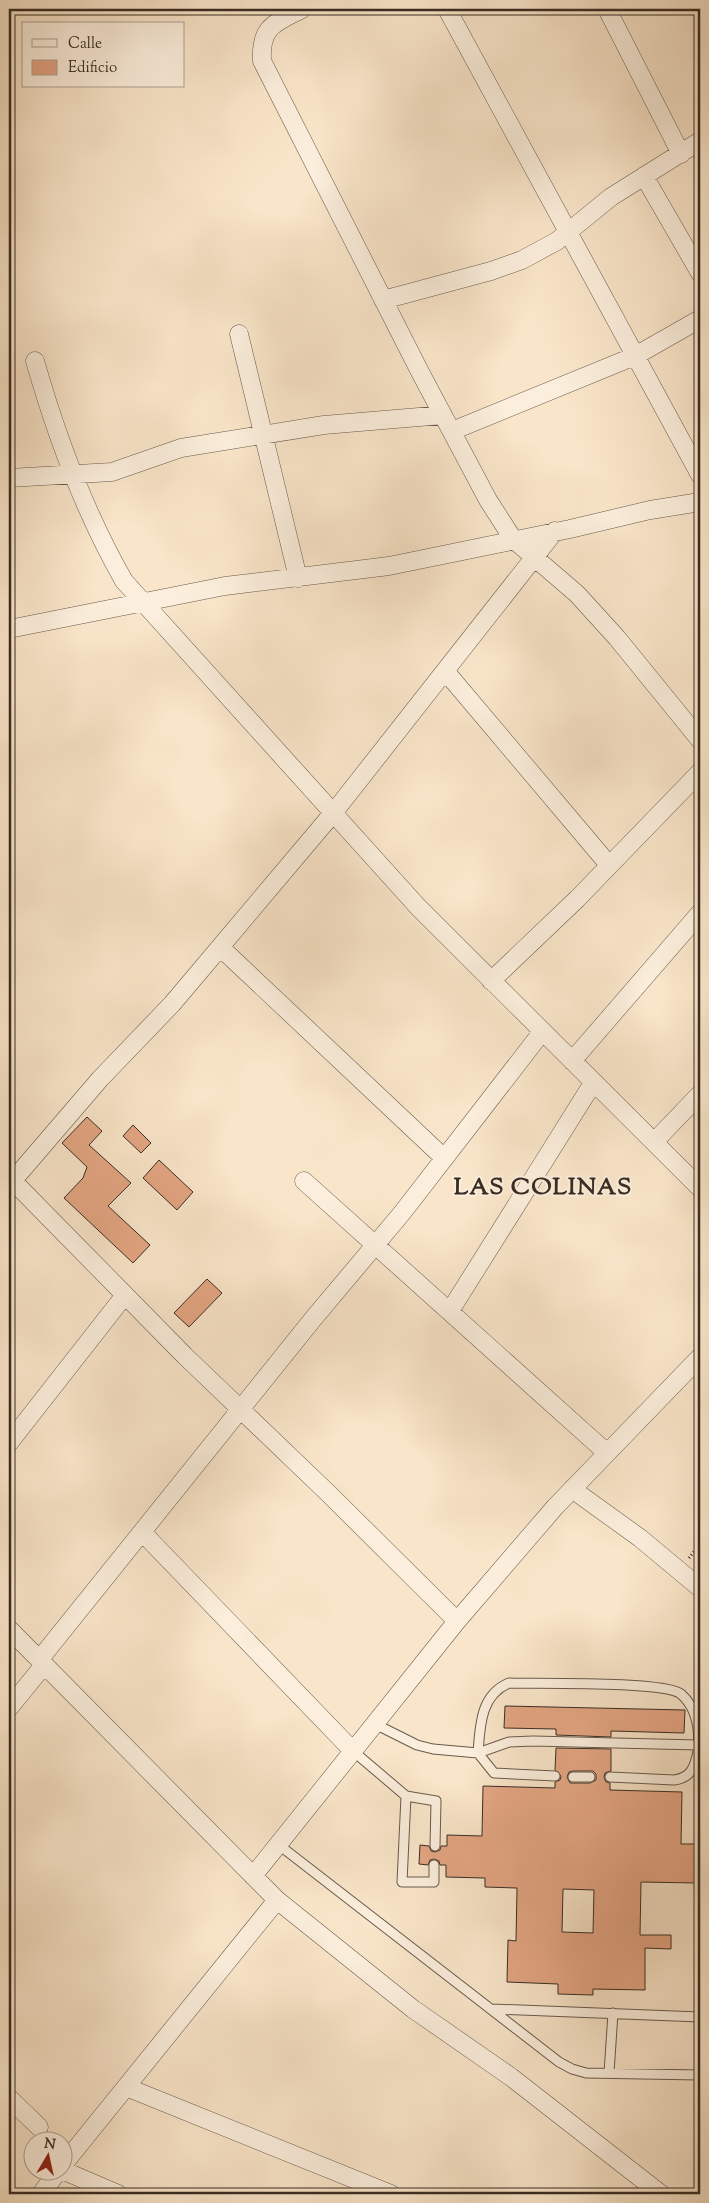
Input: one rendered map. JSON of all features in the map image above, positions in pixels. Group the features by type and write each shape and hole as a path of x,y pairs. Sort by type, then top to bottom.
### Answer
{"street":[{"path":"302,9 269,29 263,37 262,60 488,500 513,539 577,594 617,638 700,740"},
{"path":"447,9 634,356 700,474"},
{"path":"607,9 681,154"},
{"path":"384,300 491,271 522,260 550,245 611,197 700,141"},
{"path":"644,176 700,273"},
{"path":"452,431 634,356 700,318"},
{"path":"239,334 298,578"},
{"path":"35,361 51,418 72,475 113,562 124,581 418,907 700,1188"},
{"path":"9,478 112,472 181,448 324,425 443,415"},
{"path":"9,629 225,586 389,566 650,510 700,502"},
{"path":"457,1621 10,1181 100,1079 172,1004 334,812 555,531"},
{"path":"446,672 609,865"},
{"path":"491,981 576,900 700,772"},
{"path":"572,1061 700,912"},
{"path":"220,947 444,1158"},
{"path":"9,1708 142,1532 376,1244 542,1032"},
{"path":"450,1311 593,1083"},
{"path":"654,1142 700,1094"},
{"path":"304,1181 607,1453"},
{"path":"9,1443 125,1295"},
{"path":"253,1876 457,1621 572,1489 700,1357"},
{"path":"572,1489 640,1538 700,1588"},
{"path":"142,1532 353,1751"},
{"path":"9,1629 276,1900 413,2009 511,2078 661,2194"},
{"path":"72,2154 276,1900"},
{"path":"126,2087 390,2194"},
{"path":"9,2098 39,2127"},
{"path":"72,2175 118,2194"},
{"path":"41,2194 53,2180"}],"lane":[{"path":"555,1776 494,1773 478,1754 484,1708 491,1695 500,1687 509,1684 650,1686 666,1688 680,1694 689,1705 698,1725 696,1762 684,1779 610,1778"},
{"path":"375,1724 417,1745 433,1749 478,1754 509,1742 533,1741 698,1745"},
{"path":"353,1751 406,1796 436,1801 435,1846"},
{"path":"574,1777 590,1777"},
{"path":"406,1796 402,1882 434,1882 434,1865"},
{"path":"279,1845 558,2062 586,2073 700,2075"},
{"path":"492,2009 700,2017"},
{"path":"609,2073 613,2013"}],"building":[{"path":"87,1117 102,1131 89,1145 131,1183 108,1206 150,1245 133,1263 64,1198 83,1178 87,1167 62,1143"},
{"path":"133,1125 151,1143 141,1153 123,1136"},
{"path":"159,1160 193,1192 177,1210 143,1178"},
{"path":"207,1279 222,1293 189,1327 174,1313"},
{"path":"505,1706 685,1710 684,1733 611,1731 611,1737 556,1735 556,1729 504,1728"},
{"path":"556,1748 611,1749 611,1771 605,1773 604,1777 606,1782 610,1783 610,1790 682,1792 681,1844 697,1844 696,1883 641,1882 640,1935 671,1935 671,1949 645,1948 645,1990 593,1989 593,1995 558,1994 558,1984 507,1982 508,1940 516,1941 517,1888 485,1887 485,1878 446,1877 446,1865 440,1865 439,1861 434,1859 430,1860 428,1865 419,1864 420,1845 429,1846 431,1851 435,1852 440,1850 441,1846 447,1846 447,1835 482,1836 483,1786 555,1788 555,1782 560,1780 561,1776 555,1770","holes":["593,1771 596,1774 596,1780 590,1783 570,1783 567,1777 569,1772","563,1889 594,1890 593,1933 562,1932"]}],"district":[{"name":"LAS COLINAS","path":"543,1188"}]}
